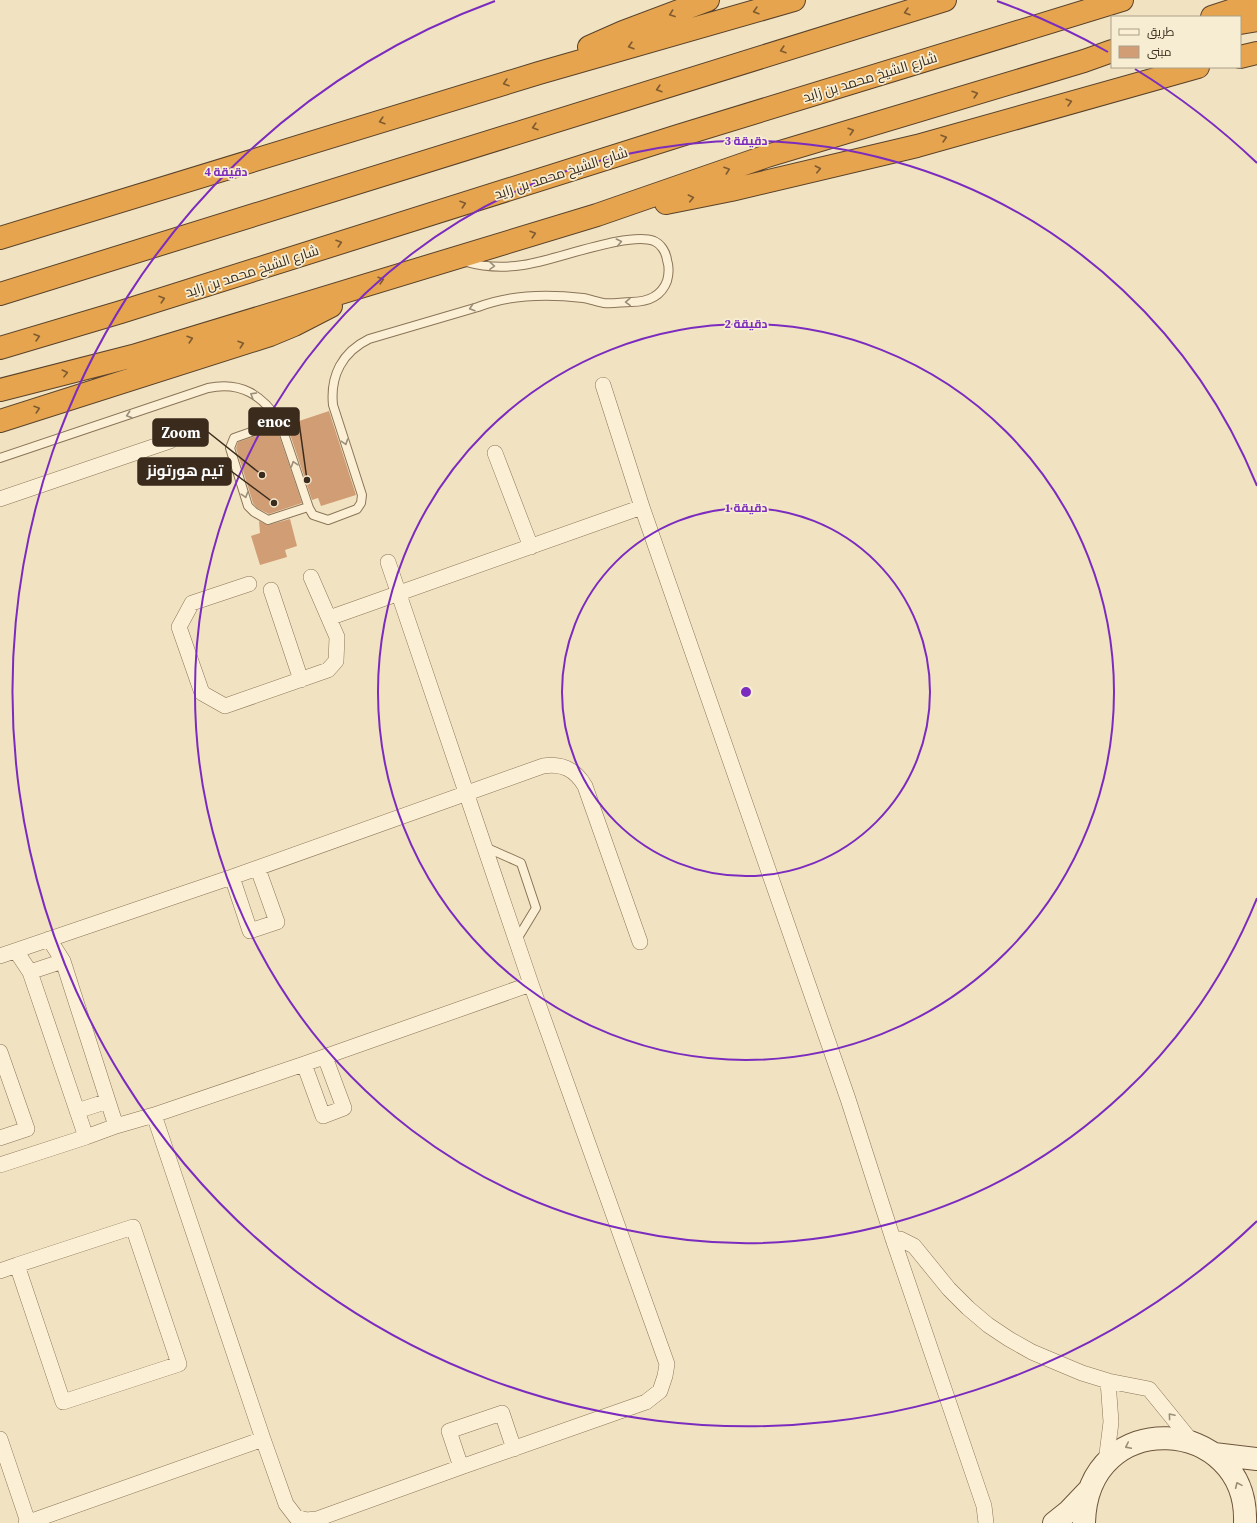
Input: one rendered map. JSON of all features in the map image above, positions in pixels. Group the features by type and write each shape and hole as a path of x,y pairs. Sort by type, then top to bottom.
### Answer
{"highway":[{"path":"538,73 566,58 623,32 708,0"},
{"path":"0,238 538,73 794,0"},
{"path":"0,294 945,0"},
{"name":"شارع الشيخ محمد بن زايد","path":"0,348 121,312 671,138 1122,0"},
{"path":"1215,16 1257,2"},
{"path":"1241,23 1257,20"},
{"path":"0,390 133,356 597,215 767,156 1111,53"},
{"path":"1241,57 1257,53"},
{"path":"597,215 687,199 917,146 1194,68"},
{"path":"0,421 270,335 317,314 360,287"}],"street":[{"path":"603,385 642,507 843,1084 892,1239 984,1506 986,1523"},
{"path":"0,499 170,441"},
{"path":"495,453 531,547"},
{"path":"329,618 642,507"},
{"path":"154,1115 263,1439 286,1504 296,1517 306,1520 317,1519 646,1402 660,1391 667,1364 516,942 388,562"},
{"path":"248,584 192,603 179,627 202,694 226,706 328,670 336,660 337,637 311,577"},
{"path":"271,590 302,680"},
{"path":"0,956 258,869 543,766 560,765 575,773 585,786 640,942"},
{"path":"232,878 250,931 277,922 258,869"},
{"path":"49,939 63,961 116,1126"},
{"path":"16,951 30,972 86,1137"},
{"path":"30,972 63,961"},
{"path":"0,1165 325,1057 531,984"},
{"path":"0,1052 27,1129 0,1138"},
{"path":"304,1064 323,1116 344,1108 325,1057"},
{"path":"77,1111 108,1101"},
{"path":"0,1271 17,1265 133,1227 179,1364 63,1402 17,1265"},
{"path":"892,1239 900,1239 914,1246 949,1289 968,1308 988,1325 1009,1339 1056,1363 1108,1381 1149,1389 1193,1443"},
{"path":"1106,1462 1111,1422 1108,1381"},
{"path":"461,1467 449,1431 502,1413 514,1449"},
{"path":"1084,1523 1084,1508 1088,1491 1106,1462 1120,1450 1137,1442 1156,1438 1175,1438 1193,1443 1214,1454 1226,1466 1236,1480 1242,1496 1245,1512 1245,1523"},
{"path":"0,1439 27,1523 263,1439"},
{"path":"1214,1454 1257,1459"},
{"path":"1054,1523 1069,1511 1088,1491"}],"lane":[{"path":"0,458 208,388 217,386 236,387 253,394 268,406 280,422 308,507 313,515 328,520 356,509 361,503 362,495 333,405 332,396 334,378 337,370 347,355 361,343 478,307 494,300 550,296 586,298 603,303 640,302 654,297 662,290 668,278 668,264 664,250 655,241 648,240 633,239 523,266 488,266 453,258"},
{"path":"280,422 234,438 231,443 230,448 248,506 254,512 268,520 308,507"},
{"path":"484,846 521,863 534,901 536,908 516,942"}],"building":[{"path":"329,411 356,495 321,506 318,498 312,500 287,425"},
{"path":"277,429 302,503 269,514 257,508 253,503 236,448 238,442"},
{"path":"290,519 297,546 285,550 287,557 260,565 251,536 260,533 259,521 268,525"}],"place":[{"name":"Zoom","path":"262,475"},
{"name":"enoc","path":"307,480"},
{"name":"تيم هورتونز","path":"274,503"}]}
